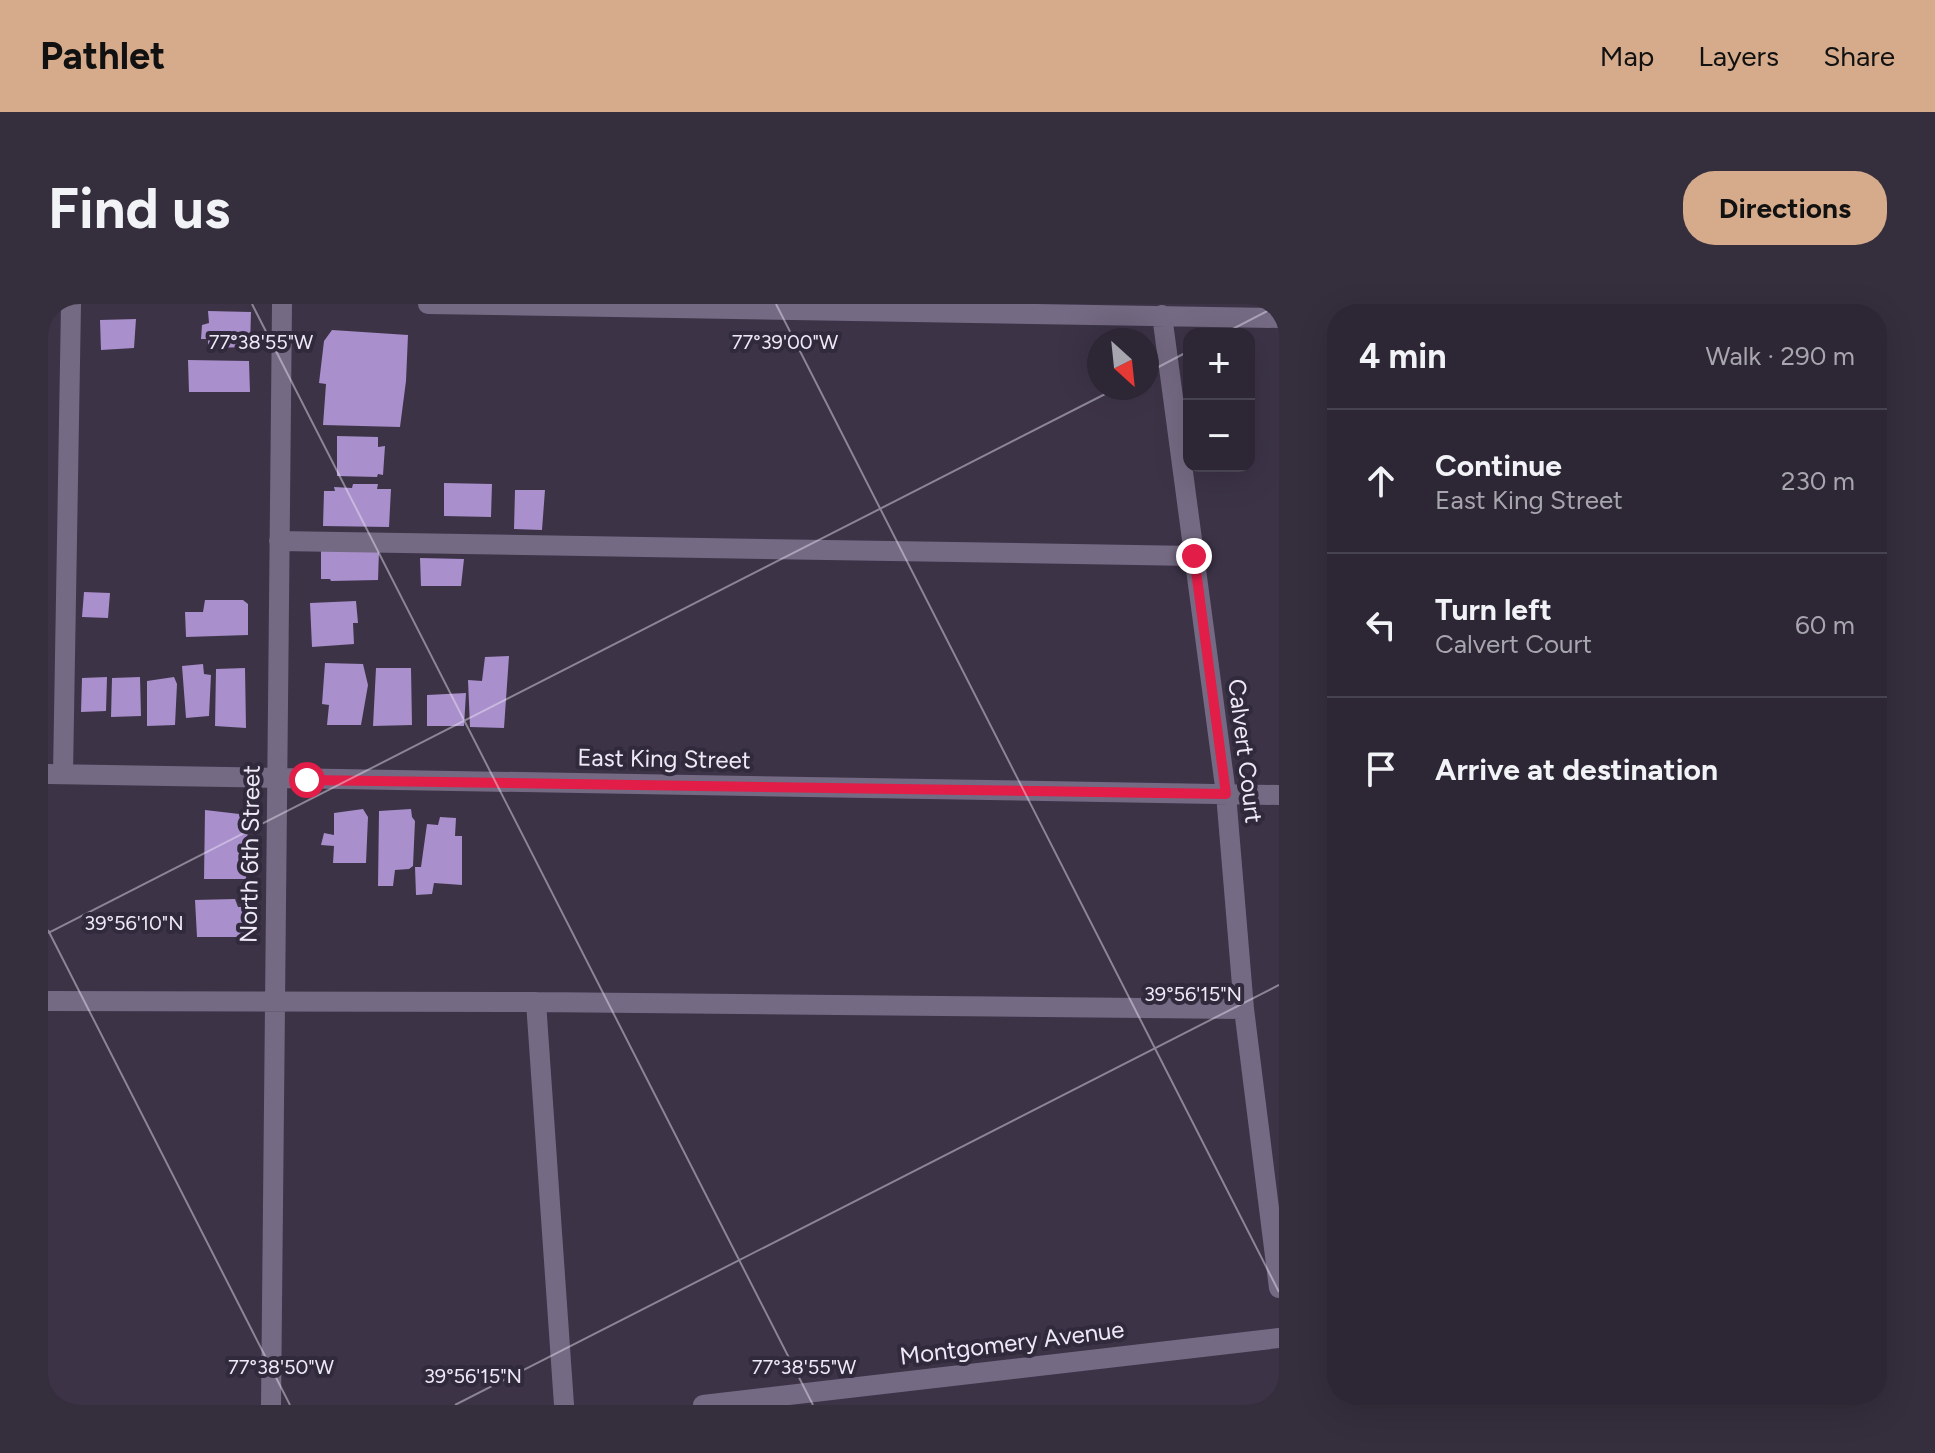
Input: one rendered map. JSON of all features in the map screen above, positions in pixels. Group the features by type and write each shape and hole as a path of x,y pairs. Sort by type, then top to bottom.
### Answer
{"street":[{"path":"55,774 71,304"},
{"name":"North 6th Street","path":"271,1405 282,304"},
{"path":"428,304 1279,318"},
{"name":"Calvert Court","path":"1162,315 1226,794 1244,1009 1279,1288"},
{"path":"279,541 1194,556"},
{"name":"East King Street","path":"55,774 1279,795"},
{"path":"48,1001 1244,1009"},
{"path":"536,1002 564,1405"},
{"name":"Montgomery Avenue","path":"703,1405 1279,1338"}],"building":[{"path":"208,311 251,312 250,347 208,348 208,339 201,339 202,325 209,323"},
{"path":"136,319 134,348 101,350 100,320"},
{"path":"332,330 408,335 400,427 323,425 326,384 319,383 324,341"},
{"path":"188,360 249,361 250,392 189,392"},
{"path":"337,436 378,437 378,447 385,446 383,475 337,476"},
{"path":"444,483 492,484 491,517 444,516"},
{"path":"353,484 378,484 377,489 391,489 389,527 323,526 324,491 335,491 334,487 352,488"},
{"path":"515,490 545,490 542,530 514,529"},
{"path":"321,550 379,551 378,580 321,579"},
{"path":"420,558 464,559 461,586 421,586"},
{"path":"84,592 110,593 108,618 82,617"},
{"path":"205,600 243,600 248,604 248,635 186,637 185,612 203,612"},
{"path":"356,601 358,623 353,623 354,644 312,647 310,603"},
{"path":"509,656 504,728 470,727 468,680 482,681 485,657"},
{"path":"325,663 363,664 368,685 361,725 327,725 329,705 322,704"},
{"path":"203,664 204,674 211,675 209,716 186,718 182,666"},
{"path":"245,668 246,728 215,726 216,669"},
{"path":"376,668 411,668 412,725 373,726"},
{"path":"107,677 106,711 81,712 82,678"},
{"path":"140,677 141,716 111,717 112,678"},
{"path":"174,677 177,684 175,725 147,726 147,681"},
{"path":"466,693 464,726 427,726 427,695"},
{"path":"363,809 368,817 366,863 333,863 334,846 321,845 324,833 334,835 334,813"},
{"path":"411,809 415,821 413,866 395,870 393,886 378,886 379,811"},
{"path":"205,810 248,815 246,879 204,879"},
{"path":"440,817 456,818 455,836 462,836 462,885 434,883 432,894 416,895 415,867 421,867 427,824 438,825"},
{"path":"235,899 238,907 244,907 244,937 197,937 195,900"}],"route":[{"path":"307,780 1226,794 1194,556"}]}
